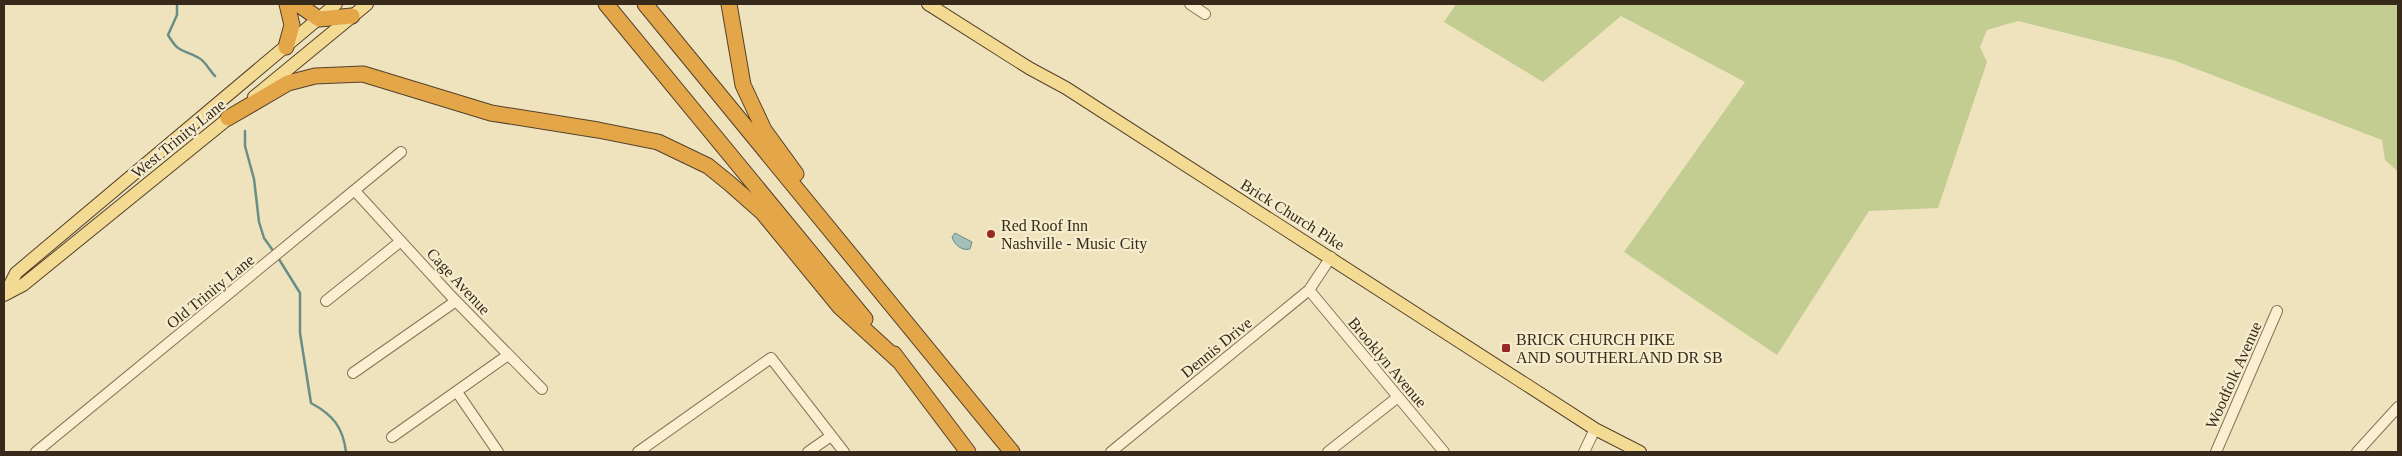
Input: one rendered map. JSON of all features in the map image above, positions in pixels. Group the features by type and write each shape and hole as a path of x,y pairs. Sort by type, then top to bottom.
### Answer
{"highway":[{"path":"286,47 292,25 287,4"},
{"path":"298,4 318,19 352,16"},
{"path":"606,4 900,362 968,452"},
{"path":"645,4 1012,452"},
{"path":"728,4 743,85 764,130 882,295"},
{"path":"228,118 288,83 315,76 363,74 491,114 598,130 658,142 708,166 736,189 762,213 840,306 900,362"}],"main road":[{"name":"West Trinity Lane","path":"5,293 16,273 336,4"},
{"name":"West Trinity Lane","path":"5,293 24,285 367,4"},
{"name":"Brick Church Pike","path":"932,5 1331,257 1595,428 1640,452"}],"street":[{"path":"1190,4 1205,14"},
{"name":"Old Trinity Lane","path":"36,452 401,152"},
{"name":"Cage Avenue","path":"355,191 456,301 542,390"},
{"path":"326,301 401,241"},
{"name":"Dennis Drive","path":"1112,452 1310,290 1331,257"},
{"name":"Brooklyn Avenue","path":"1310,290 1444,452"},
{"path":"353,372 456,301"},
{"name":"Woodfolk Avenue","path":"2216,452 2277,311"},
{"path":"392,437 508,355"},
{"path":"638,452 771,358 844,452"},
{"path":"457,392 498,452"},
{"path":"1328,452 1398,397"},
{"path":"2357,452 2398,408"},
{"path":"1584,452 1595,428"},
{"path":"808,452 831,436"}],"green space":[{"path":"1456,4 2398,4 2398,172 2385,160 2382,140 2173,60 2018,21 1987,30 1980,47 1987,62 1938,208 1869,211 1777,355 1624,252 1745,82 1621,16 1543,82 1444,22"}],"water":[{"path":"955,233 972,242 970,249 964,249 956,245 952,237"}],"waterway":[{"path":"177,4 177,15 168,35 176,46 201,59 215,76"},
{"path":"245,131 245,146 254,179 259,222 264,238 274,252"},
{"path":"277,256 300,293 300,333 311,403 325,412 336,423 345,443 346,452"}],"place":[{"name":"Red Roof Inn Nashville - Music City","path":"991,234"},
{"name":"BRICK CHURCH PIKE AND SOUTHERLAND DR SB","path":"1506,348"}]}
